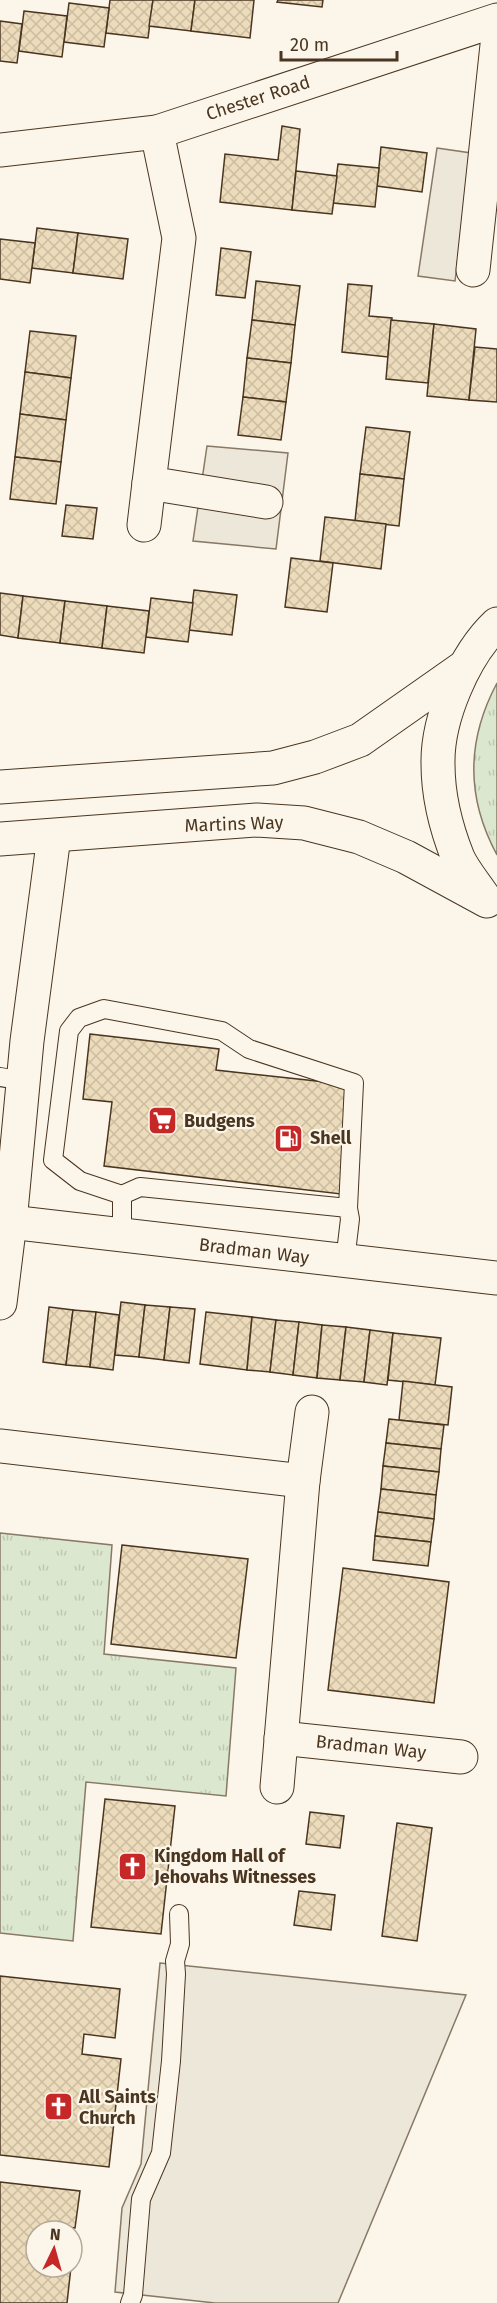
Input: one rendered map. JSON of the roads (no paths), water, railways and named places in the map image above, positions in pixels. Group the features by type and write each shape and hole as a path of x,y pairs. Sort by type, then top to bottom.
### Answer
{"street":[{"name":"Chester Road","path":"0,150 157,132 497,20"},
{"path":"473,270 497,45"},
{"path":"144,525 179,238 157,132"},
{"path":"149,483 266,502"},
{"name":"Martins Way","path":"492,906 459,860 442,813 438,762 445,713 464,667 488,632 497,624"},
{"name":"Martins Way","path":"0,788 273,768 315,757 360,740 464,667"},
{"name":"Martins Way","path":"0,839 257,820 304,823 359,837 406,857 492,906"},
{"path":"0,1303 10,1222 12,1079 54,836"},
{"name":"Bradman Way","path":"10,1222 497,1278"},
{"path":"277,1787 303,1480 312,1412"},
{"path":"0,1446 303,1480"},
{"name":"Bradman Way","path":"281,1738 461,1757"}],"lane":[{"path":"345,1261 350,1219 348,1208 354,1083 249,1049 222,1031 104,1009 80,1017 69,1031 53,1160 80,1181 122,1195 140,1187 348,1208"},
{"path":"122,1195 122,1235"},
{"path":"131,2299 141,2199 161,2153 171,2061 175,1961 180,1944 179,1914"}],"place":[{"name":"Budgens","path":"163,1121"},
{"name":"Shell","path":"289,1138"},
{"name":"Kingdom Hall of Jehovahs Witnesses","path":"133,1866"},
{"name":"All Saints Church","path":"58,2107"}]}
